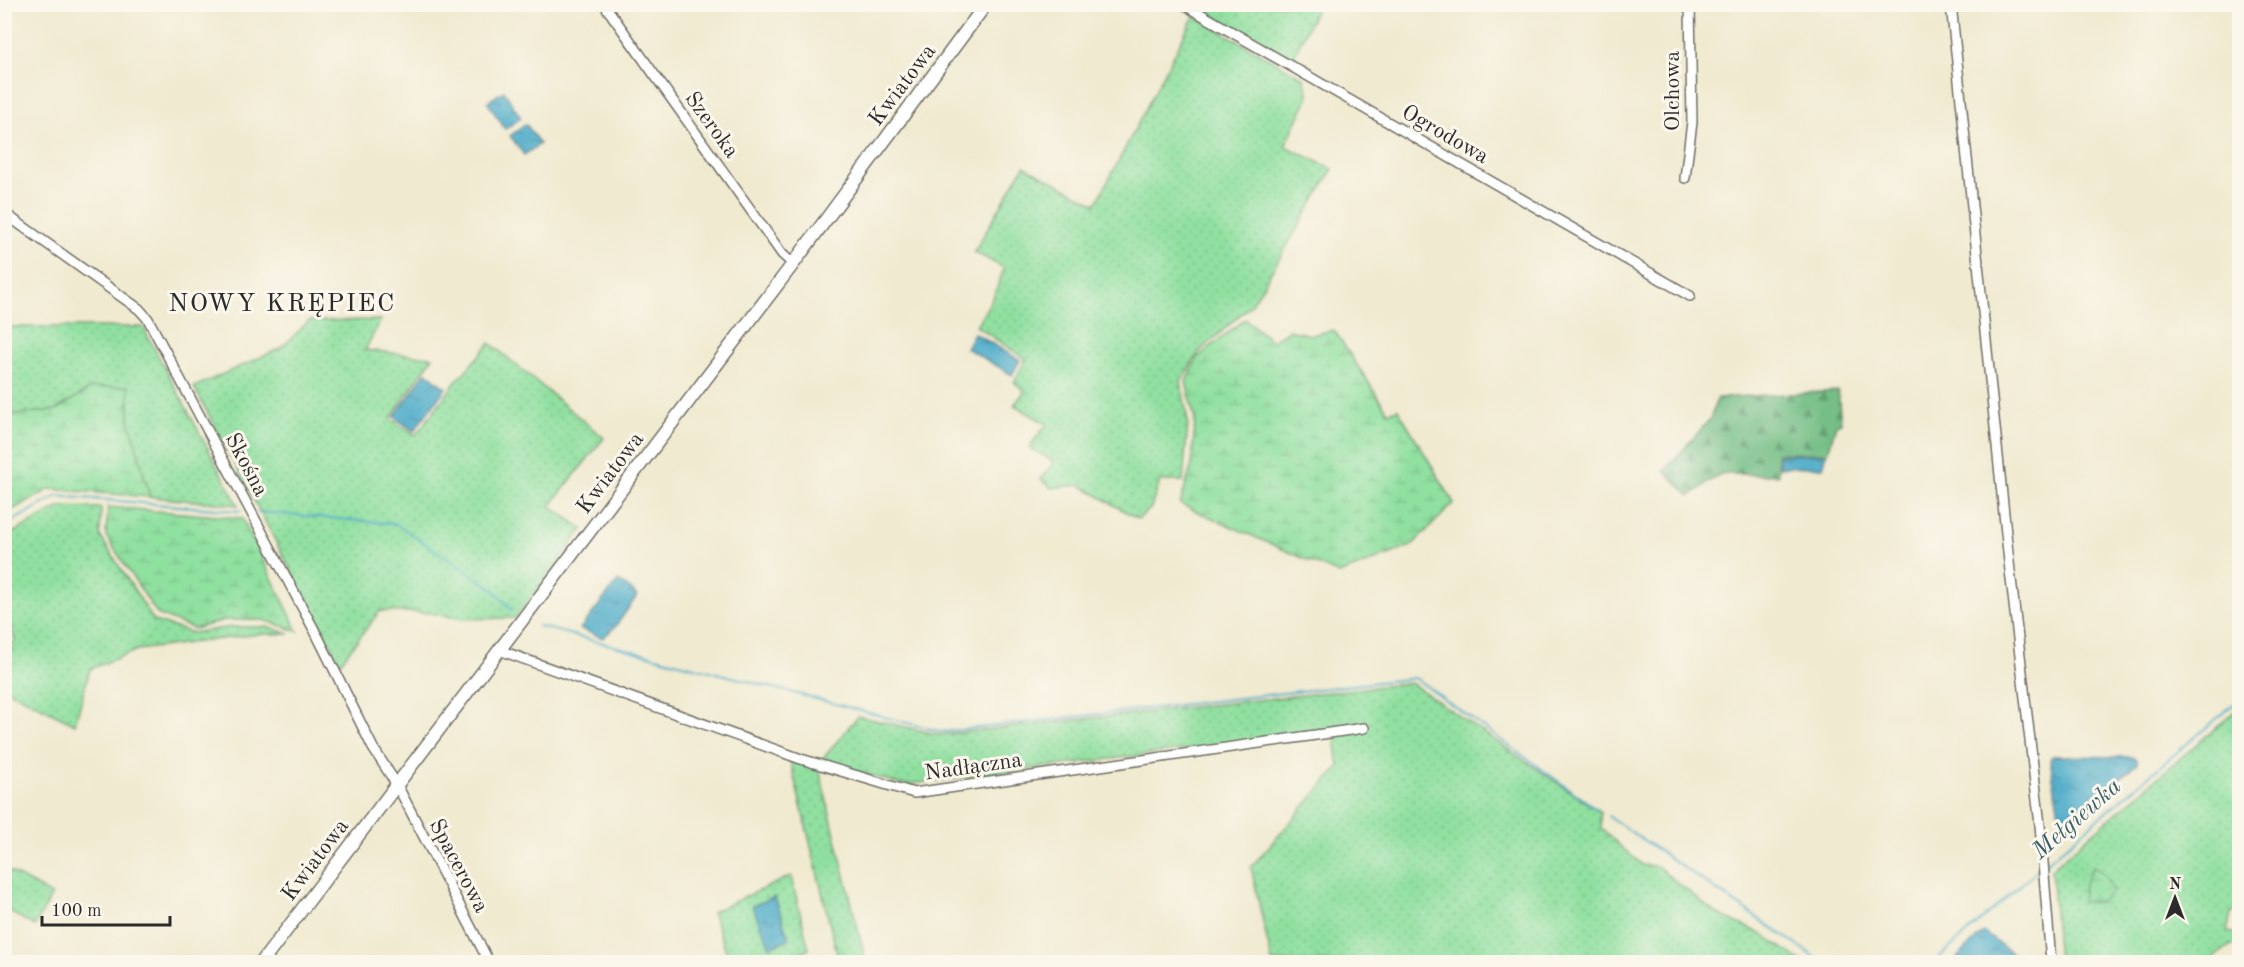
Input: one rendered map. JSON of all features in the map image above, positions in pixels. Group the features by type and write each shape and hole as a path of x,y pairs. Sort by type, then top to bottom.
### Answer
{"street":[{"name":"Szeroka","path":"604,4 782,254 793,264"},
{"name":"Kwiatowa","path":"262,963 793,264 986,4"},
{"name":"Ogrodowa","path":"1183,4 1690,296"},
{"name":"Olchowa","path":"1684,178 1692,122 1690,4"},
{"path":"1951,4 2009,562 2044,863 2051,963"},
{"name":"Skośna","path":"4,213 139,309 148,319 318,637 373,748 397,785"},
{"name":"Nadłączna","path":"499,650 801,759 914,793 1364,728"},
{"name":"Spacerowa","path":"397,785 489,963"}],"green space":[{"path":"1195,5 1318,5 1292,60"},
{"path":"1194,16 1304,78 1309,96 1285,146 1333,169 1252,304 1199,352 1181,381 1188,423 1183,481 1160,481 1151,508 1138,519 1080,485 1051,488 1041,479 1054,462 1029,447 1047,424 1014,405 1025,391 1014,382 1026,359 976,326 994,296 1004,268 974,252 1024,166 1096,204"},
{"path":"1245,319 1272,341 1288,330 1311,335 1334,330 1388,412 1398,409 1454,503 1411,546 1339,574 1180,504 1192,464 1195,420 1186,381 1198,357"},
{"path":"381,320 365,350 433,357 390,419 416,435 455,383 490,343 604,438 550,506 583,529 515,618 461,619 432,613 380,611 340,663 194,387 281,348 309,321"},
{"path":"4,327 143,327 238,505 150,497 129,419 91,388 56,410 11,415 5,410"},
{"path":"129,386 129,419 150,497 50,489 5,514 5,410 11,415 56,410 91,388"},
{"path":"1838,391 1841,423 1836,425 1828,453 1777,453 1778,475 1720,474 1690,496 1664,471 1710,419 1717,398"},
{"path":"60,507 101,508 100,536 154,621 193,633 231,627 268,627 290,634 259,634 137,650 90,669 75,724 5,689 5,667 15,639 5,611 5,537"},
{"path":"108,507 242,518 298,631 263,620 225,620 194,629 157,614 106,536"},
{"path":"1411,683 1600,812 1601,829 1642,865 1657,866 1714,912 1763,935 1803,962 1272,962 1251,867 1339,767 1334,731 903,785 821,761 858,716 940,735"},
{"path":"2239,708 2239,908 2231,913 2227,932 2239,934 2239,946 2231,945 2207,962 2058,962 2051,869"},
{"path":"790,760 819,769 866,962 839,962"},
{"path":"2093,866 2104,874 2113,891 2098,902 2082,902 2084,884"},
{"path":"5,869 52,895 35,926 5,909"},
{"path":"791,876 809,949 780,962 730,962 712,912"}],"water":[{"path":"504,91 521,118 505,129 487,102"},
{"path":"526,124 540,144 524,155 510,136"},
{"path":"974,333 1020,360 1012,375 966,348"},
{"path":"426,372 446,388 414,431 394,417"},
{"path":"1827,454 1823,467 1779,467 1779,455"},
{"path":"618,581 637,596 616,626 603,638 580,629"},
{"path":"2052,756 2132,757 2137,760 2137,764 2072,819 2059,813 2050,760"},
{"path":"775,897 789,939 770,947 752,906"},
{"path":"1983,932 2024,962 1953,962"}],"waterway":[{"path":"4,526 57,496 241,511"},
{"path":"258,512 396,524 493,589 512,610"},
{"path":"538,626 942,732 1415,678 1597,809"},
{"name":"Mełgiewka","path":"2046,863 2240,699"},
{"path":"1608,816 1822,962"},
{"name":"Mełgiewka","path":"1934,962 2040,868"}],"district":[{"name":"NOWY KRĘPIEC","path":"282,302"}]}
